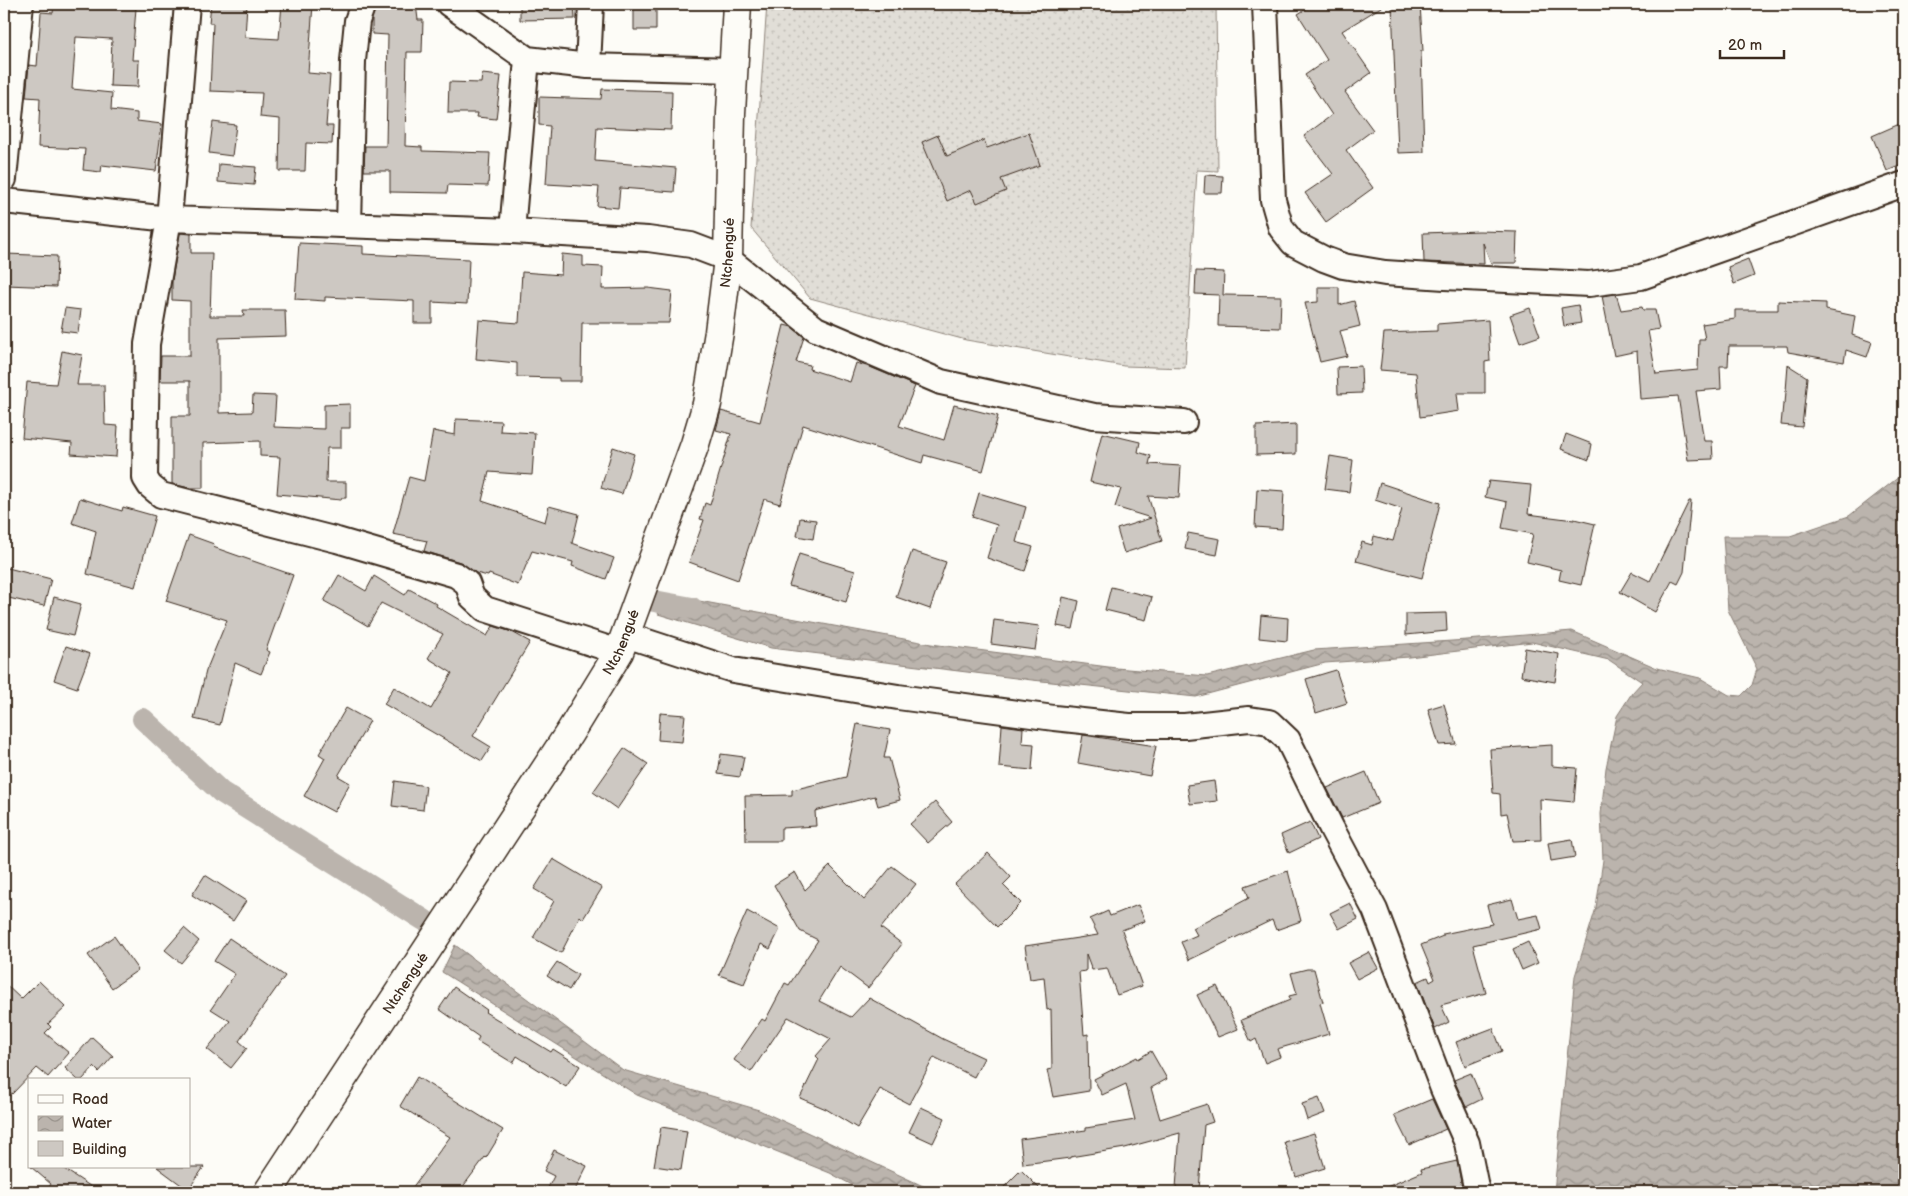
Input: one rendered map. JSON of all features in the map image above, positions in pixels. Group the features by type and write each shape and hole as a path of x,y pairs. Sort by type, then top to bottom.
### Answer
{"main road":[{"name":"Ntchengué","path":"268,1192 570,732 622,644 695,444 707,404 719,332 728,259 737,4"}],"street":[{"path":"4,179 21,4"},
{"path":"187,4 169,218 147,344 145,478 150,486 161,495 337,540 456,575 467,582 472,597 484,609 733,670 898,697 1128,726 1185,726 1250,719 1270,722 1288,740 1375,910 1443,1089 1467,1143 1477,1192"},
{"path":"349,225 352,61 357,21 363,4"},
{"path":"449,4 527,59 588,66 734,70"},
{"path":"588,66 591,4"},
{"path":"1265,4 1273,200 1277,215 1281,228 1293,243 1324,259 1343,266 1385,273 1590,284 1641,277 1904,184"},
{"path":"512,231 527,59"},
{"path":"4,201 169,218 512,231 648,239 691,245 728,259 816,329 941,382 1094,416 1184,422"}],"shaded area":[{"path":"767,4 1216,4 1218,171 1197,170 1185,368 1124,366 966,340 810,298 751,228"}],"water":[{"path":"1904,473 1904,1192 1554,1192 1575,976 1596,908 1603,860 1601,814 1606,768 1617,716 1632,693 1642,682 1609,660 1532,642 1409,657 1325,663 1196,697 1032,680 771,648 658,614 667,595 931,644 1116,668 1207,676 1314,650 1572,631 1657,668 1700,678 1729,695 1741,696 1752,685 1757,669 1728,610 1723,536 1790,536 1849,516"},
{"path":"455,945 623,1070 759,1110 936,1192 865,1192 830,1173 637,1095 442,972"}],"building":[{"path":"54,4 86,4 136,8 132,60 139,60 138,87 110,86 112,39 76,37 72,89 112,93 111,110 137,113 137,121 162,124 156,171 102,165 101,172 83,170 85,149 38,147 40,98 26,97 29,65 37,66 41,12 53,13"},
{"path":"211,4 247,4 245,37 279,39 282,4 313,4 308,73 330,75 326,126 333,126 332,144 306,143 305,171 279,171 280,119 260,117 262,93 210,91 213,23 209,23"},
{"path":"376,4 416,4 418,20 423,20 422,52 407,52 405,146 422,147 422,151 490,153 488,186 448,185 447,193 390,192 390,171 364,171 365,146 386,146 388,35 372,34 372,18"},
{"path":"520,4 574,4 575,19 520,20"},
{"path":"1314,4 1386,4 1342,31 1371,73 1345,92 1373,130 1346,150 1373,188 1326,222 1305,193 1333,174 1304,136 1332,115 1305,75 1327,60 1298,14"},
{"path":"1392,4 1420,4 1423,51 1421,51 1424,152 1398,153"},
{"path":"634,6 656,6 656,30 634,30"},
{"path":"482,74 501,76 496,119 477,117 478,113 448,113 449,82 481,83"},
{"path":"602,89 672,91 671,130 597,127 595,161 676,168 674,192 620,188 618,208 597,206 599,187 546,184 550,126 539,125 539,97 601,99"},
{"path":"213,122 236,125 232,156 209,153"},
{"path":"1904,122 1904,164 1887,171 1872,136"},
{"path":"1029,133 1040,165 1001,179 1006,191 977,203 971,190 947,201 922,142 938,135 947,156 984,140 987,148"},
{"path":"219,164 256,167 254,185 218,182"},
{"path":"1205,175 1223,176 1222,193 1204,193"},
{"path":"1517,232 1516,263 1491,263 1483,243 1484,264 1424,262 1423,233"},
{"path":"180,233 191,234 191,253 212,253 210,316 244,316 243,310 285,310 286,336 219,338 219,413 252,412 253,395 276,396 274,427 324,429 324,405 350,404 350,428 341,428 341,448 327,448 326,482 346,482 346,498 341,498 341,500 277,494 280,457 260,456 260,441 203,443 203,488 190,488 172,484 172,416 190,416 190,381 160,381 161,356 190,356 190,301 172,300 172,280"},
{"path":"299,243 363,246 363,254 469,259 467,304 432,302 432,323 414,323 414,301 325,297 325,301 295,299"},
{"path":"6,254 57,256 56,287 6,285"},
{"path":"562,254 583,256 583,266 603,267 602,289 648,288 672,291 669,323 582,323 581,381 559,381 559,378 517,377 517,363 476,359 479,320 519,323 522,272 561,275"},
{"path":"1748,259 1754,276 1734,284 1728,267"},
{"path":"1196,271 1224,272 1223,295 1281,296 1280,328 1218,326 1219,295 1195,294"},
{"path":"1318,287 1339,287 1339,305 1354,301 1360,326 1340,331 1347,356 1320,362 1305,303 1318,302"},
{"path":"1616,294 1621,310 1642,307 1643,310 1655,310 1659,329 1648,331 1656,374 1698,370 1699,339 1705,339 1702,324 1735,319 1735,310 1778,310 1778,301 1826,303 1826,310 1855,316 1852,335 1872,342 1867,357 1846,350 1844,362 1788,352 1787,346 1729,346 1728,366 1720,366 1721,389 1696,391 1704,441 1712,441 1713,459 1688,460 1678,396 1640,399 1637,351 1614,356 1602,296"},
{"path":"1578,305 1581,323 1564,326 1561,308"},
{"path":"65,308 81,310 78,333 61,331"},
{"path":"1530,308 1540,336 1520,343 1510,315"},
{"path":"1488,320 1490,361 1485,362 1485,393 1457,393 1459,411 1420,417 1416,373 1380,370 1384,333 1437,331 1437,324"},
{"path":"784,325 792,327 804,337 796,362 810,365 809,369 850,382 856,363 915,386 899,426 944,440 954,405 998,416 983,471 924,455 922,463 803,425 780,504 764,499 738,580 689,562 704,520 700,519 705,503 710,505 731,434 716,430 721,411 760,422"},
{"path":"62,351 82,355 77,385 104,385 105,425 118,426 116,457 71,454 72,443 22,438 27,382 56,384"},
{"path":"1788,365 1807,377 1802,427 1781,425 1783,404 1785,404"},
{"path":"1361,366 1362,393 1338,394 1337,367"},
{"path":"456,419 501,421 500,431 535,433 532,475 489,472 482,501 545,522 549,506 579,514 572,543 614,558 606,579 572,566 573,562 532,551 518,585 489,574 488,576 476,573 460,562 424,551 427,541 393,534 409,477 424,481 433,431 455,435"},
{"path":"1296,424 1296,454 1256,455 1256,426"},
{"path":"1102,433 1140,442 1138,452 1151,456 1149,464 1181,466 1179,498 1148,496 1162,541 1124,553 1117,529 1151,518 1115,507 1121,489 1090,482"},
{"path":"1566,434 1592,444 1589,460 1561,449"},
{"path":"613,447 634,454 622,494 601,488"},
{"path":"1330,456 1353,460 1349,492 1325,489"},
{"path":"1489,481 1531,485 1528,514 1574,519 1595,524 1581,585 1559,580 1561,570 1527,562 1533,534 1502,528 1507,502 1485,497"},
{"path":"1380,483 1440,503 1422,578 1356,561 1362,542 1372,545 1374,536 1393,541 1402,509 1375,500"},
{"path":"1257,489 1284,491 1282,529 1255,527"},
{"path":"979,493 1026,507 1016,542 1033,547 1025,571 987,558 997,525 972,517"},
{"path":"80,498 122,511 123,507 155,516 135,587 87,574 96,531 72,523"},
{"path":"1689,501 1691,501 1684,572 1678,584 1672,581 1655,612 1620,592 1632,572 1650,581"},
{"path":"800,518 816,520 813,539 797,536"},
{"path":"1188,533 1220,539 1217,555 1185,549"},
{"path":"189,535 214,544 213,547 293,575 266,650 270,652 261,674 235,663 220,725 194,719 206,671 227,620 166,601"},
{"path":"912,551 946,562 930,609 896,597"},
{"path":"799,554 855,571 846,602 789,586"},
{"path":"4,567 51,579 44,606 4,597"},
{"path":"339,575 366,591 374,576 405,595 409,589 437,604 436,606 487,636 493,626 512,632 530,642 473,736 491,747 482,761 384,704 394,687 431,709 452,673 428,658 443,634 381,603 368,626 324,601"},
{"path":"1111,587 1152,597 1146,620 1105,610"},
{"path":"54,597 81,604 73,636 46,630"},
{"path":"1063,597 1079,601 1073,629 1057,626"},
{"path":"1446,613 1447,631 1406,635 1406,614"},
{"path":"1261,615 1288,618 1287,641 1259,638"},
{"path":"994,620 1039,626 1035,650 991,644"},
{"path":"66,646 90,654 77,688 54,680"},
{"path":"1525,648 1559,654 1555,682 1521,676"},
{"path":"1336,670 1347,703 1316,713 1306,679"},
{"path":"1444,704 1456,744 1439,745 1428,709"},
{"path":"346,708 370,721 338,776 350,783 334,812 304,796 325,758 319,754"},
{"path":"660,713 685,715 682,742 658,740"},
{"path":"857,724 890,730 884,758 889,758 900,800 878,806 875,796 815,811 816,826 781,828 781,841 746,841 745,796 792,795 792,790 846,777"},
{"path":"1002,725 1023,728 1022,743 1034,744 1032,770 999,767"},
{"path":"1083,735 1156,746 1150,776 1078,763"},
{"path":"1552,745 1552,766 1577,768 1574,802 1540,799 1541,840 1513,841 1507,813 1501,814 1500,794 1493,793 1490,749"},
{"path":"624,748 648,764 617,809 593,792"},
{"path":"721,754 744,757 740,777 718,774"},
{"path":"1366,772 1379,803 1342,818 1327,788"},
{"path":"395,781 426,786 423,810 392,806"},
{"path":"1214,781 1217,801 1190,804 1187,785"},
{"path":"935,802 952,822 928,843 910,824"},
{"path":"1310,822 1318,839 1289,853 1281,835"},
{"path":"1572,839 1575,857 1551,861 1548,843"},
{"path":"988,853 1011,877 1003,885 1021,903 997,927 955,884"},
{"path":"553,859 602,888 583,919 580,916 561,953 533,938 554,901 534,889"},
{"path":"830,866 864,900 892,866 916,884 881,928 902,944 868,988 840,967 819,1001 851,1017 869,998 943,1039 984,1058 974,1077 934,1057 909,1104 880,1089 857,1128 826,1109 800,1098 819,1059 816,1056 831,1039 788,1017 751,1072 734,1060 762,1019 765,1021 785,983 789,985 818,940 800,931 774,885 795,872 805,890"},
{"path":"1288,871 1301,921 1276,930 1272,920 1189,960 1181,942 1197,935 1193,928 1249,898 1245,886"},
{"path":"205,875 246,901 233,921 192,895"},
{"path":"1512,899 1518,919 1538,915 1542,929 1473,945 1486,993 1441,1005 1449,1022 1435,1029 1417,982 1428,977 1430,982 1435,979 1421,945 1443,936 1443,934 1492,924 1487,905"},
{"path":"1350,903 1358,919 1339,929 1330,913"},
{"path":"1138,905 1145,921 1122,930 1142,986 1117,995 1107,968 1092,970 1086,954 1086,971 1079,972 1084,1035 1088,1034 1089,1091 1053,1097 1047,1070 1052,1069 1051,1009 1047,1010 1044,977 1030,979 1025,946 1098,935 1090,919 1108,911 1110,916"},
{"path":"747,911 780,929 770,949 761,944 744,984 719,975"},
{"path":"184,928 199,941 181,963 165,950"},
{"path":"114,936 138,970 112,988 88,955"},
{"path":"229,938 285,976 239,1041 247,1048 231,1068 207,1049 230,1021 211,1009 235,974 214,961"},
{"path":"1528,942 1538,963 1522,970 1513,949"},
{"path":"1369,952 1378,968 1357,979 1348,963"},
{"path":"557,962 578,975 569,990 547,976"},
{"path":"1314,969 1323,1002 1320,1003 1329,1034 1277,1049 1280,1057 1265,1063 1256,1039 1251,1042 1241,1020 1290,1000 1289,996 1297,994 1291,973"},
{"path":"39,981 66,1007 48,1024 51,1027 45,1033 69,1053 48,1077 37,1068 12,1094 4,1086 4,983 21,999"},
{"path":"1217,986 1238,1029 1218,1037 1197,995"},
{"path":"454,987 487,1010 485,1012 551,1052 553,1049 580,1066 566,1087 517,1056 513,1063 477,1041 479,1037 439,1009"},
{"path":"1493,1028 1502,1051 1465,1066 1456,1042"},
{"path":"92,1037 113,1056 99,1072 94,1067 84,1078 76,1078 65,1068"},
{"path":"1151,1051 1167,1079 1151,1088 1160,1119 1207,1104 1213,1122 1204,1125 1199,1190 1176,1188 1180,1133 1125,1148 1023,1164 1020,1139 1086,1130 1086,1128 1135,1120 1126,1084 1102,1095 1094,1079"},
{"path":"1471,1073 1482,1099 1466,1107 1454,1080"},
{"path":"417,1077 503,1130 486,1158 459,1192 409,1192 450,1137 400,1106"},
{"path":"1319,1098 1325,1113 1307,1120 1302,1104"},
{"path":"1432,1099 1446,1129 1409,1145 1394,1115"},
{"path":"921,1107 945,1118 933,1143 909,1132"},
{"path":"661,1127 687,1131 681,1170 654,1166"},
{"path":"1314,1133 1325,1168 1296,1177 1284,1142"},
{"path":"554,1150 587,1166 574,1192 546,1192 554,1176 544,1171"},
{"path":"1457,1161 1462,1188 1442,1192 1375,1192 1422,1172 1421,1169"},
{"path":"204,1167 188,1190 158,1168"},
{"path":"32,1168 63,1168 99,1192 46,1192 51,1184"},
{"path":"1021,1170 1043,1192 999,1192"}],"waterway":[{"path":"654,601 692,608"},
{"path":"143,719 221,792 424,920"}]}
